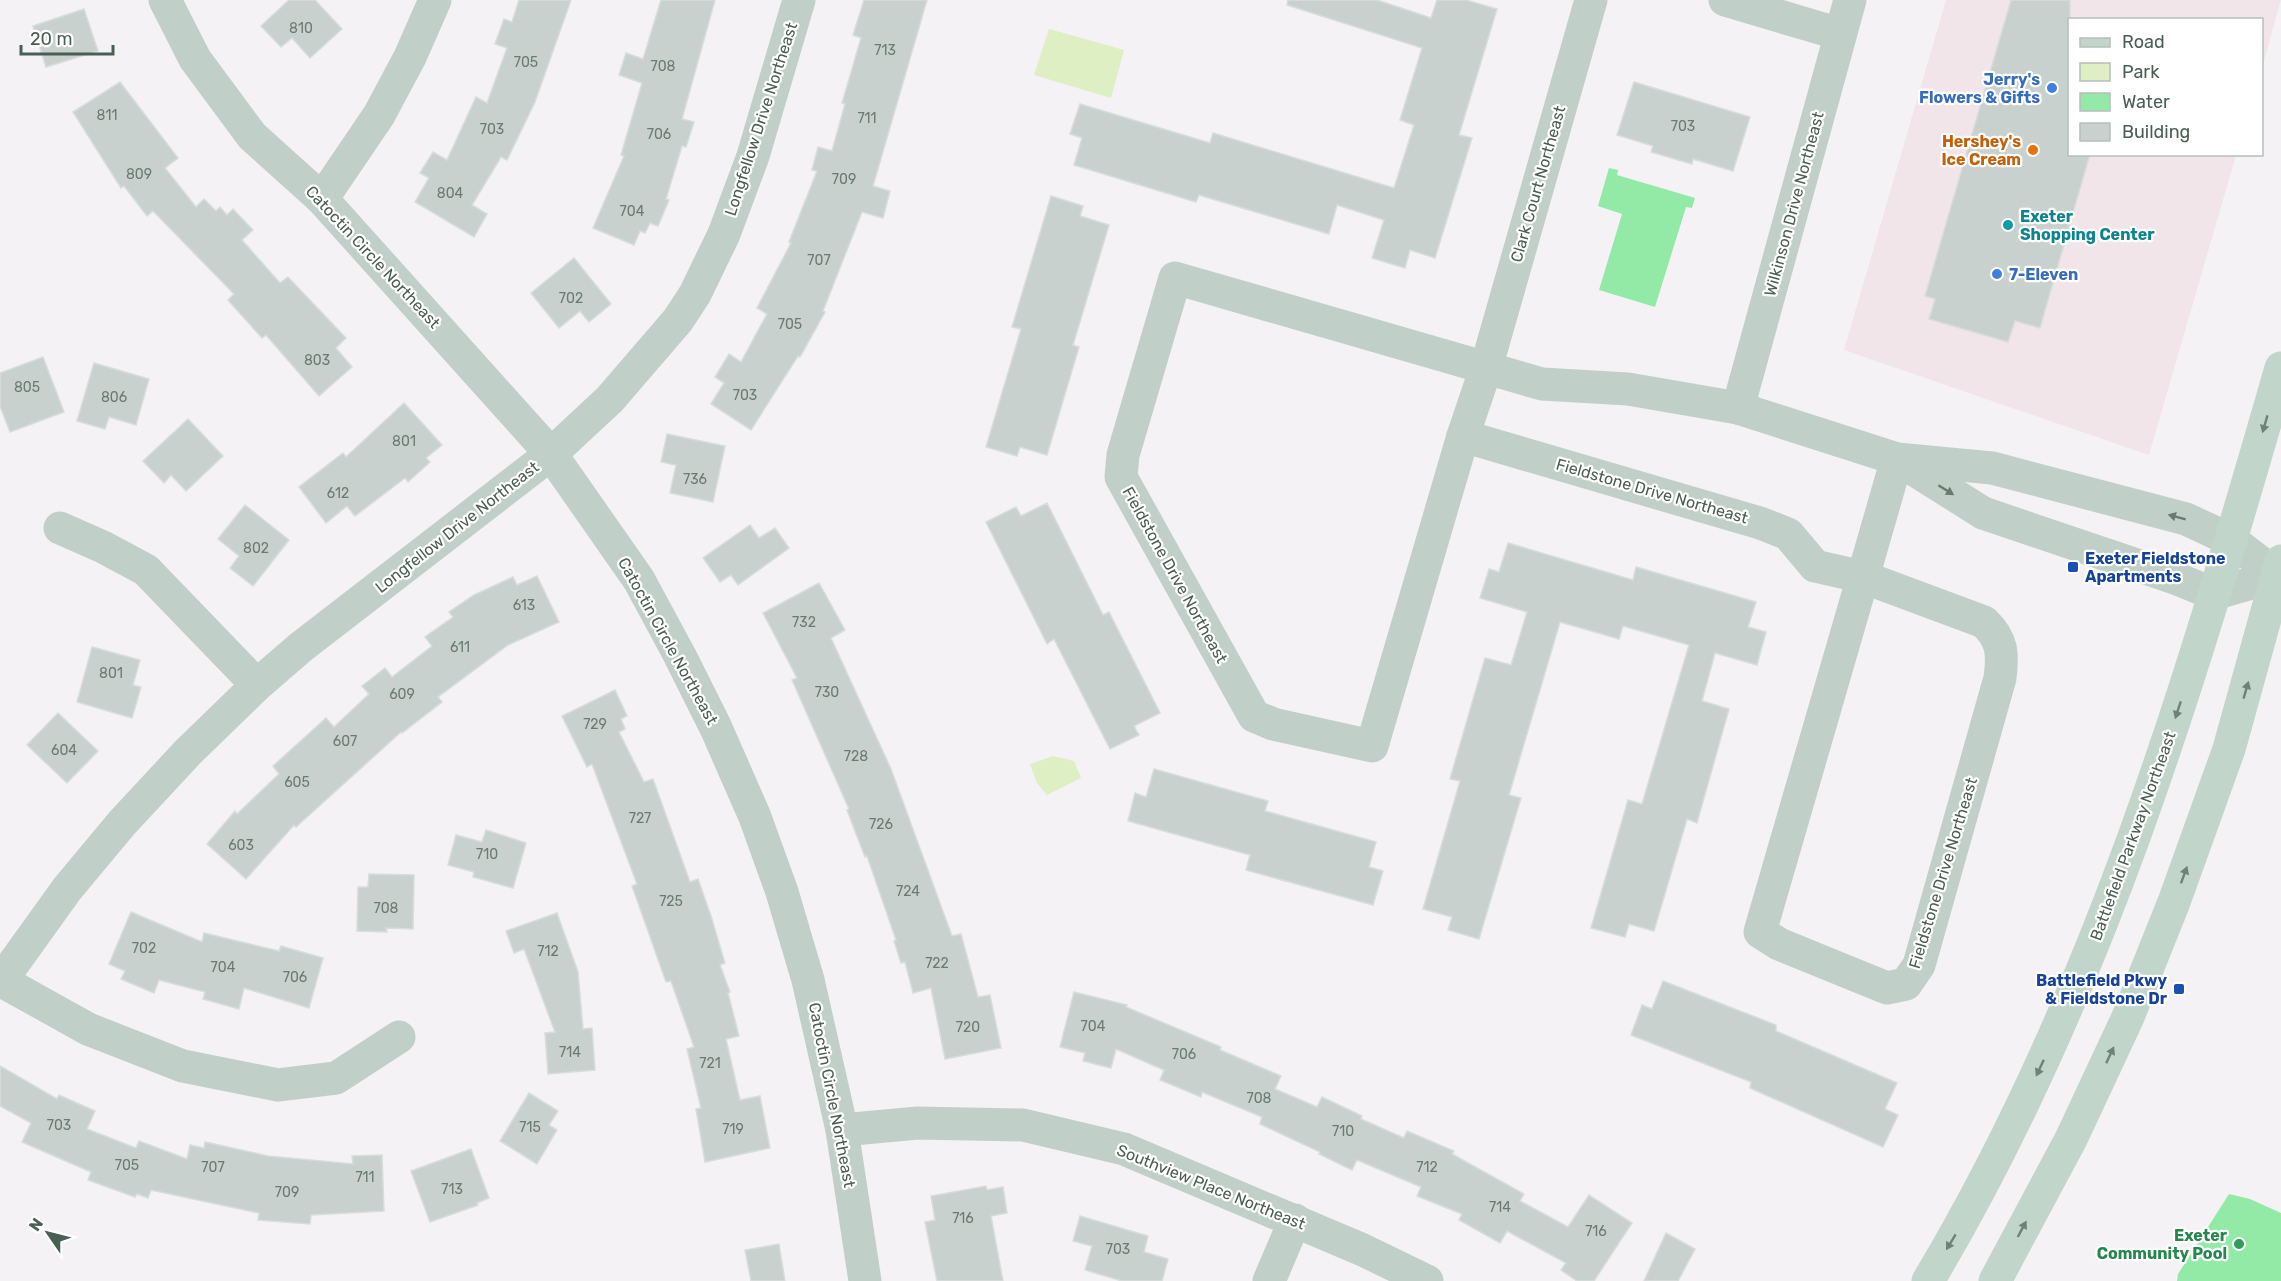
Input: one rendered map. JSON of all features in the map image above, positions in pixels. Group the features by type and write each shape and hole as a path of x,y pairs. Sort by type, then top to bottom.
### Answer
{"main road":[{"name":"Battlefield Parkway Northeast","path":"1928,1281 2002,1148 2072,1000 2105,918 2158,770 2214,594 2281,368"},
{"path":"1995,1281 2071,1139 2128,1017 2170,913 2229,749 2280,572"}],"street":[{"name":"Catoctin Circle Northeast","path":"165,0 195,59 252,135 322,199 551,454 639,580 716,728 754,817 782,892 808,980 842,1130 865,1281"},
{"path":"322,199 379,115 410,57 435,0"},
{"name":"Longfellow Drive Northeast","path":"1,981 67,889 122,823 188,752 257,685 301,648 551,454 610,399 678,320 695,294 724,234 753,156 799,0"},
{"name":"Clark Court Northeast","path":"1486,368 1591,0"},
{"path":"1725,0 1840,34"},
{"name":"Wilkinson Drive Northeast","path":"1738,408 1850,0"},
{"name":"Fieldstone Drive Northeast","path":"1486,368 1463,436 1371,746 1273,724 1254,716 1121,477 1126,444 1175,278 1542,384 1628,389 1738,408 1897,459 1992,468 2186,519 2230,540 2280,572"},
{"name":"Fieldstone Drive Northeast","path":"1463,436 1760,523 1788,534 1815,566 1863,577 1984,622 1994,631 2003,653 2000,678 1919,964 1906,984 1887,988 1779,944 1760,932 1863,577 1897,459"},
{"name":"Fieldstone Drive Northeast","path":"1897,459 1983,513 2175,578 2214,594"},
{"path":"60,528 104,547 147,570 257,685"},
{"path":"2214,594 2280,572"},
{"path":"1,981 88,1029 183,1066 278,1084 336,1078 399,1037"},
{"name":"Southview Place Northeast","path":"842,1130 918,1123 1023,1125 1124,1149 1295,1220 1427,1281"},
{"path":"1269,1281 1295,1220"}],"shaded area":[{"name":"Exeter Shopping Center","path":"1946,0 2281,0 2263,64 2263,18 2068,18 2068,156 2236,156 2149,455 1844,350"}],"green space":[{"path":"1049,29 1124,50 1111,98 1034,75"},
{"path":"1053,756 1074,761 1081,778 1047,795 1037,783 1030,764"}],"water":[{"path":"1609,168 1618,170 1617,175 1695,198 1692,208 1686,207 1655,307 1599,290 1622,214 1598,206"},
{"name":"Exeter Community Pool","path":"2229,1194 2250,1199 2281,1213 2281,1281 2177,1281 2178,1274"}],"building":[{"path":"289,0 315,0 342,29 310,58 292,38 281,47 261,26"},
{"path":"519,0 571,0 535,102 507,160 501,157 472,205 487,214 474,237 415,202 429,178 420,173 433,152 447,160 476,97 487,103 507,48 495,44 504,19 512,22"},
{"path":"661,0 715,0 682,119 694,122 686,147 682,146 666,199 669,200 658,226 650,223 645,233 640,231 634,245 593,228 624,156 621,155 642,83 619,75 626,53 643,59"},
{"path":"864,0 927,0 873,186 890,191 883,218 862,212 823,311 825,312 800,357 798,356 751,430 711,404 724,383 715,377 729,354 741,362 767,314 757,308 791,243 789,242 817,171 812,170 818,147 832,151 845,104 842,103 861,38 853,35"},
{"path":"1288,0 1377,0 1431,18 1437,0 1466,0 1497,9 1459,135 1472,138 1435,258 1410,250 1405,268 1372,258 1384,220 1337,205 1329,234 1199,195 1196,202 1074,165 1082,138 1070,134 1080,104 1210,143 1213,133 1394,188 1414,125 1400,120 1422,48 1287,5"},
{"name":"Exeter Shopping Center","path":"2011,0 2070,0 2068,156 2089,156 2040,328 2015,321 2008,342 1929,319 1935,299 1925,296"},
{"path":"84,9 98,51 46,67 33,26"},
{"path":"120,82 178,158 165,168 196,207 204,199 216,211 220,207 227,215 233,209 253,230 242,240 280,283 288,277 346,338 336,348 352,367 319,396 266,335 262,338 228,300 234,294 153,211 147,216 124,186 121,188 73,112"},
{"path":"1634,82 1750,117 1733,171 1693,159 1692,164 1651,152 1653,146 1617,135"},
{"path":"1051,196 1083,206 1080,216 1109,225 1073,345 1079,347 1047,455 1020,447 1017,456 986,447 1021,329 1012,327"},
{"path":"574,258 611,304 589,322 580,311 559,328 531,293"},
{"path":"43,357 64,412 10,432 0,406 0,373"},
{"path":"94,363 149,379 136,425 109,417 105,429 77,421"},
{"path":"404,403 442,445 426,458 430,462 408,482 405,478 355,516 347,506 326,523 299,487 343,453 346,457"},
{"path":"188,419 223,456 186,491 171,475 164,483 143,461"},
{"path":"667,434 725,446 713,502 670,493 676,465 661,462"},
{"path":"1047,503 1103,615 1109,612 1160,713 1134,726 1139,735 1110,749 1054,639 1047,644 986,522 1016,507 1021,516"},
{"path":"245,505 289,540 253,586 230,568 239,556 218,539"},
{"path":"750,525 759,538 775,528 789,548 738,585 731,575 720,582 703,558"},
{"path":"1508,543 1633,580 1636,567 1756,602 1748,627 1766,632 1757,665 1715,653 1702,701 1729,709 1697,823 1687,819 1654,931 1629,924 1625,937 1591,928 1628,800 1642,804 1689,645 1623,626 1619,639 1560,622 1509,795 1521,798 1479,939 1448,930 1452,917 1423,909 1460,781 1450,779 1485,658 1511,665 1527,612 1480,598 1489,569 1499,572"},
{"path":"537,576 559,622 508,645 438,697 442,702 401,732 296,827 294,825 246,879 207,844 235,811 237,814 279,774 273,766 326,718 334,727 369,694 362,686 385,668 392,677 432,646 425,637 453,617 449,612 474,595 513,577 517,585"},
{"path":"819,583 845,630 831,638 891,769 952,936 961,934 978,997 990,995 1001,1048 945,1059 931,988 913,993 905,962 901,963 894,941 896,940 867,856 865,857 847,810 849,809 792,680 797,678 763,613"},
{"path":"92,647 140,660 133,685 141,687 132,718 77,702"},
{"path":"615,690 627,716 621,719 625,729 619,732 644,782 653,779 690,882 698,879 711,916 725,963 720,965 730,992 728,993 739,1036 726,1039 740,1100 760,1096 770,1148 705,1162 696,1109 701,1108 687,1049 694,1047 671,981 666,982 632,886 637,884 592,764 587,767 562,716"},
{"path":"58,713 98,751 67,783 27,745"},
{"path":"1154,769 1268,801 1265,811 1376,842 1369,867 1383,871 1373,905 1246,870 1250,855 1128,821 1135,793 1146,797"},
{"path":"486,830 526,843 513,888 473,877 474,872 448,865 456,835 482,842"},
{"path":"369,874 414,875 413,929 386,928 387,932 357,931 358,887 368,887"},
{"path":"131,912 202,942 204,933 279,951 281,946 323,958 309,1008 244,988 239,1009 203,999 205,992 159,980 154,993 121,979 125,971 109,964"},
{"path":"557,913 578,972 583,1029 592,1028 595,1070 548,1074 545,1033 555,1032 524,949 514,953 506,931"},
{"path":"1663,981 1776,1025 1776,1031 1897,1083 1885,1109 1898,1115 1883,1147 1750,1088 1751,1082 1631,1035 1642,1005 1652,1009"},
{"path":"1074,992 1127,1005 1126,1007 1221,1047 1220,1050 1281,1076 1275,1089 1317,1107 1322,1097 1362,1116 1361,1119 1404,1138 1407,1131 1454,1151 1452,1154 1524,1194 1520,1201 1568,1227 1589,1195 1632,1223 1594,1281 1577,1281 1561,1270 1566,1263 1507,1231 1500,1243 1459,1220 1462,1214 1417,1196 1421,1187 1357,1160 1352,1170 1260,1124 1262,1117 1202,1092 1201,1097 1160,1080 1164,1070 1116,1049 1111,1068 1083,1061 1085,1053 1060,1047"},
{"path":"0,1066 57,1099 59,1095 95,1111 87,1129 136,1148 139,1141 187,1159 190,1145 204,1148 205,1142 268,1156 353,1164 352,1156 382,1155 384,1211 311,1215 310,1224 258,1220 259,1213 151,1190 148,1198 137,1194 135,1197 88,1180 91,1172 22,1142 31,1123 0,1106"},
{"path":"529,1093 558,1111 549,1125 557,1130 537,1164 500,1141"},
{"path":"471,1149 489,1198 477,1203 478,1205 430,1222 411,1171"},
{"path":"986,1186 987,1190 1003,1187 1007,1213 991,1216 1003,1281 937,1281 925,1222 935,1220 931,1196"},
{"path":"1080,1216 1148,1236 1144,1252 1168,1259 1162,1281 1122,1281 1085,1270 1092,1246 1073,1241"},
{"path":"1666,1233 1695,1249 1678,1281 1644,1281"},
{"path":"779,1244 785,1281 751,1281 745,1250"}],"place":[{"name":"Jerry's Flowers & Gifts","path":"2052,88"},
{"name":"Hershey's Ice Cream","path":"2033,150"},
{"name":"Exeter Shopping Center","path":"2008,225"},
{"name":"7-Eleven","path":"1997,274"},
{"name":"Exeter Fieldstone Apartments","path":"2073,567"},
{"name":"Battlefield Pkwy & Fieldstone Dr","path":"2179,989"},
{"name":"Exeter Community Pool","path":"2239,1244"}]}
